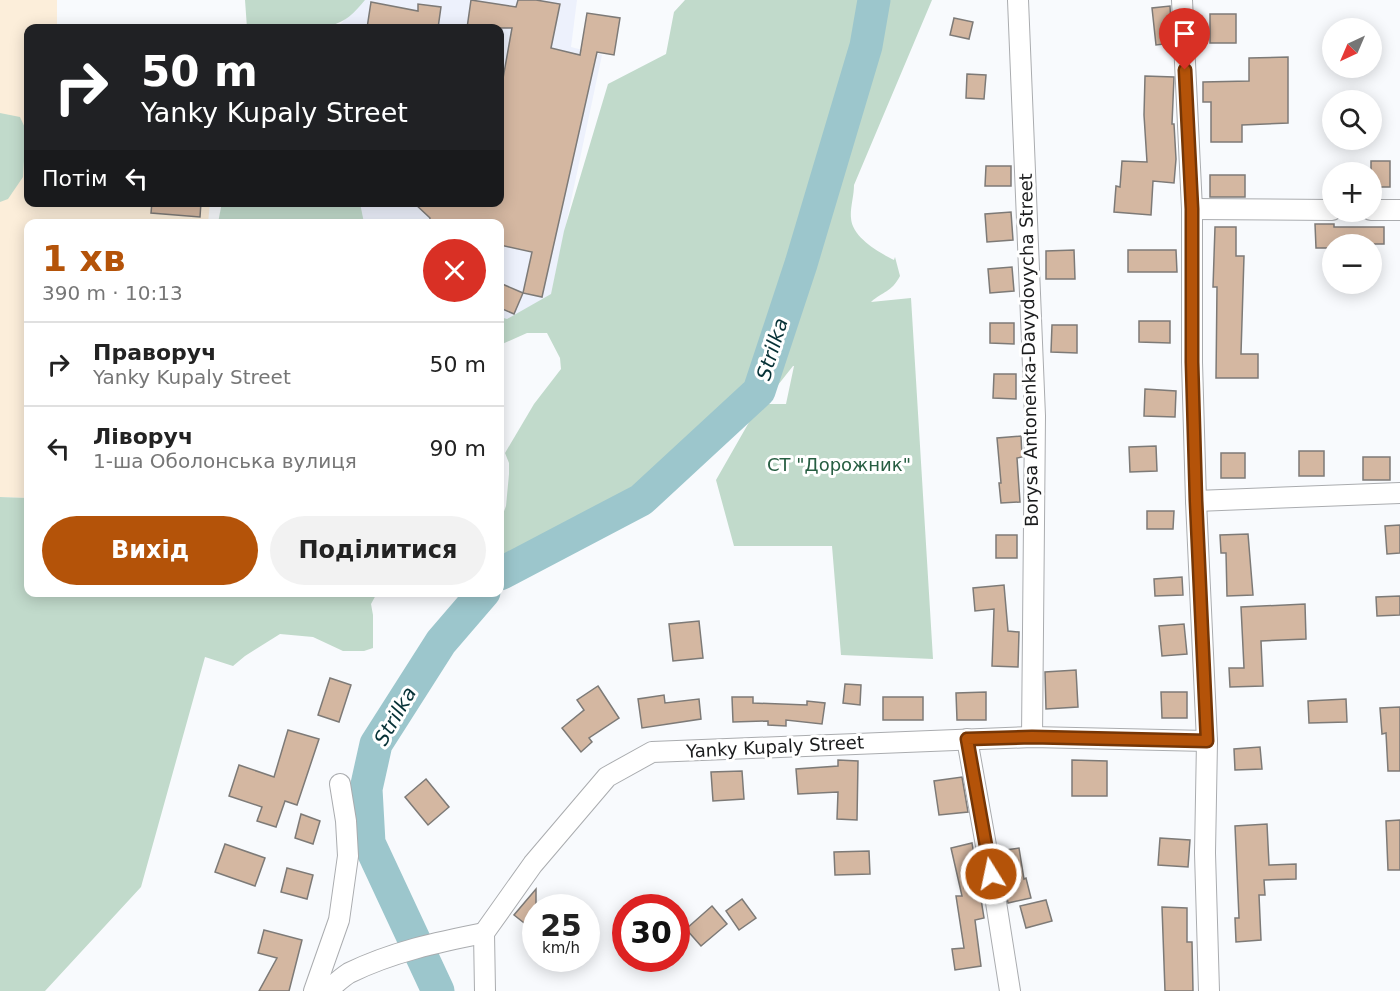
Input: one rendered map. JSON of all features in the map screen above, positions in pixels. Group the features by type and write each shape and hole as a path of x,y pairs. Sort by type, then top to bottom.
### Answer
{"street":[{"name":"Borysa Antonenka-Davydovycha Street","path":"1018,0 1035,416 1032,737"},
{"path":"1182,0 1192,209 1192,362 1207,741 1205,853 1209,991"},
{"path":"1192,209 1322,210"},
{"path":"1382,210 1400,210"},
{"path":"1196,501 1400,494"},
{"name":"Yanky Kupaly Street","path":"484,933 534,864 607,777 652,752 1032,737 1207,741"},
{"path":"967,739 1010,991"},
{"path":"314,991 339,920 348,856 346,821 340,784"},
{"path":"327,991 347,974 406,951 427,944 484,933 485,991"}],"shaded area":[{"path":"0,0 57,0 57,24 24,24 24,207 210,207 208,219 24,219 24,498 0,497"},
{"path":"363,0 577,0 571,47 602,55 551,295 508,320 504,319 504,219 349,219 345,207 504,207 504,24 341,24"}],"green space":[{"path":"245,0 365,0 349,16 334,24 247,24"},
{"name":"СТ \"Дорожник\"","path":"685,0 932,0 854,185 851,214 852,225 861,238 881,253 894,260 895,257 900,276 890,289 871,302 911,298 933,659 841,655 832,546 734,546 716,480 752,417 674,474 606,529 597,534 565,542 504,578 504,511 509,474 509,463 505,453 534,404 561,369 560,358 547,333 527,333 504,343 504,318 507,319 551,294 564,231 608,84 666,54 674,12","holes":["793,366 794,366 786,404 763,404"]},
{"path":"0,113 20,117 24,126 24,161 23,177 8,199 0,202"},
{"path":"221,207 361,207 363,219 219,219"},
{"path":"0,497 24,498 24,597 375,597 371,604 373,648 364,651 343,651 313,637 280,634 233,666 205,657 141,887 45,991 0,991"}],"building":[{"path":"471,0 516,7 518,0 560,4 551,48 580,55 587,13 620,18 614,55 597,52 542,297 523,293 532,252 504,246 504,219 430,219 418,207 504,207 504,73 512,28 504,28 504,24 468,24"},
{"path":"371,2 418,11 418,4 441,7 439,24 368,24"},
{"path":"1170,6 1172,43 1156,45 1152,8"},
{"path":"1210,14 1236,14 1236,43 1210,43"},
{"path":"954,18 973,22 969,39 950,35"},
{"path":"1288,57 1288,123 1242,125 1242,142 1211,142 1211,102 1203,102 1203,82 1249,81 1249,58"},
{"path":"967,74 986,75 984,99 966,98"},
{"path":"1145,76 1174,77 1172,124 1174,124 1176,159 1174,183 1153,181 1151,215 1114,212 1116,186 1120,187 1122,161 1147,162 1144,115"},
{"path":"1390,161 1390,187 1382,187 1382,162 1371,162"},
{"path":"986,166 1011,166 1011,186 985,186"},
{"path":"1210,175 1245,175 1245,197 1210,197"},
{"path":"152,207 201,207 200,217 151,213"},
{"path":"1011,212 1013,240 987,242 985,214"},
{"path":"1315,224 1334,224 1334,227 1384,227 1384,244 1382,244 1382,234 1322,234 1322,248 1316,248"},
{"path":"1215,227 1236,227 1236,256 1244,256 1241,354 1258,354 1258,378 1216,378 1217,287 1213,287"},
{"path":"1074,250 1075,279 1046,279 1046,251"},
{"path":"1128,250 1176,250 1177,272 1128,272"},
{"path":"1012,267 1014,291 990,293 988,269"},
{"path":"504,285 523,293 514,314 504,310"},
{"path":"1139,321 1170,321 1170,343 1139,342"},
{"path":"990,323 1014,323 1014,344 990,343"},
{"path":"1052,325 1077,325 1077,353 1051,352"},
{"path":"994,374 1016,374 1016,399 993,398"},
{"path":"1145,389 1176,391 1175,417 1144,416"},
{"path":"1021,436 1022,457 1017,458 1020,502 1001,503 997,438"},
{"path":"1156,446 1157,471 1130,472 1129,447"},
{"path":"1299,451 1324,451 1324,476 1299,476"},
{"path":"1221,453 1245,453 1245,478 1221,478"},
{"path":"1363,457 1390,457 1390,480 1363,480"},
{"path":"1147,511 1174,511 1173,529 1147,529"},
{"path":"1400,525 1400,553 1387,554 1385,526"},
{"path":"1248,534 1253,595 1227,596 1226,553 1221,553 1220,535"},
{"path":"996,535 1017,535 1017,558 996,558"},
{"path":"1182,577 1183,595 1155,596 1154,579"},
{"path":"1004,585 1008,631 1019,632 1018,667 992,666 994,609 975,611 973,588"},
{"path":"1400,596 1400,615 1377,616 1376,597"},
{"path":"1305,604 1306,639 1261,641 1263,686 1230,687 1229,668 1244,668 1241,607"},
{"path":"699,621 703,658 673,661 669,624"},
{"path":"1184,624 1187,654 1162,656 1159,626"},
{"path":"1076,670 1078,707 1046,709 1045,672"},
{"path":"330,678 351,685 339,722 318,715"},
{"path":"845,684 861,685 860,705 843,703"},
{"path":"598,686 619,718 589,738 592,742 581,752 562,728 584,710 577,700"},
{"path":"986,692 986,720 957,720 956,693"},
{"path":"1161,692 1187,692 1187,718 1162,718"},
{"path":"664,695 665,703 699,699 701,719 642,728 638,699"},
{"path":"732,697 753,697 753,703 807,705 807,701 825,703 822,724 786,720 786,726 768,725 768,721 733,722"},
{"path":"883,697 923,697 923,720 883,720"},
{"path":"1346,699 1347,722 1309,723 1308,701"},
{"path":"1400,707 1400,771 1388,771 1386,733 1382,734 1380,708"},
{"path":"288,730 319,739 297,805 285,801 276,827 257,821 262,807 229,796 239,765 274,777"},
{"path":"1260,747 1262,769 1235,770 1234,749"},
{"path":"838,760 858,761 857,820 837,819 838,792 798,794 796,769 838,766"},
{"path":"1072,760 1107,761 1107,796 1072,796"},
{"path":"742,771 744,799 713,801 711,772"},
{"path":"962,777 968,812 939,815 934,781"},
{"path":"426,779 449,807 428,825 405,797"},
{"path":"301,814 320,821 313,844 295,838"},
{"path":"1400,820 1400,870 1388,870 1386,821"},
{"path":"1267,824 1269,865 1296,864 1296,879 1264,880 1265,895 1259,895 1261,940 1236,942 1235,918 1239,918 1235,826"},
{"path":"1160,838 1190,840 1188,867 1158,865"},
{"path":"972,843 984,918 975,920 981,966 955,970 952,949 964,948 956,896 962,896 951,848"},
{"path":"225,844 265,858 255,886 215,872"},
{"path":"1019,848 1024,879 1026,878 1031,898 1008,903 999,851"},
{"path":"869,851 870,874 835,875 834,852"},
{"path":"287,868 313,875 307,899 281,892"},
{"path":"742,899 756,918 739,930 726,911"},
{"path":"1046,900 1052,921 1026,928 1020,906"},
{"path":"522,906 522,921 514,915"},
{"path":"712,906 727,924 701,946 690,934 690,925"},
{"path":"1162,907 1187,908 1187,942 1192,942 1193,991 1165,991"},
{"path":"264,930 302,940 289,991 259,991 277,958 258,953"}],"waterway":[{"name":"Strilka","path":"504,572 641,500 759,391 801,264 866,46 874,0"},
{"name":"Strilka","path":"438,991 369,843 366,789 376,744 441,642 480,597"}],"route":[{"path":"991,874 967,739 1032,737 1207,741 1196,501 1192,362 1192,209 1185,70"}]}
